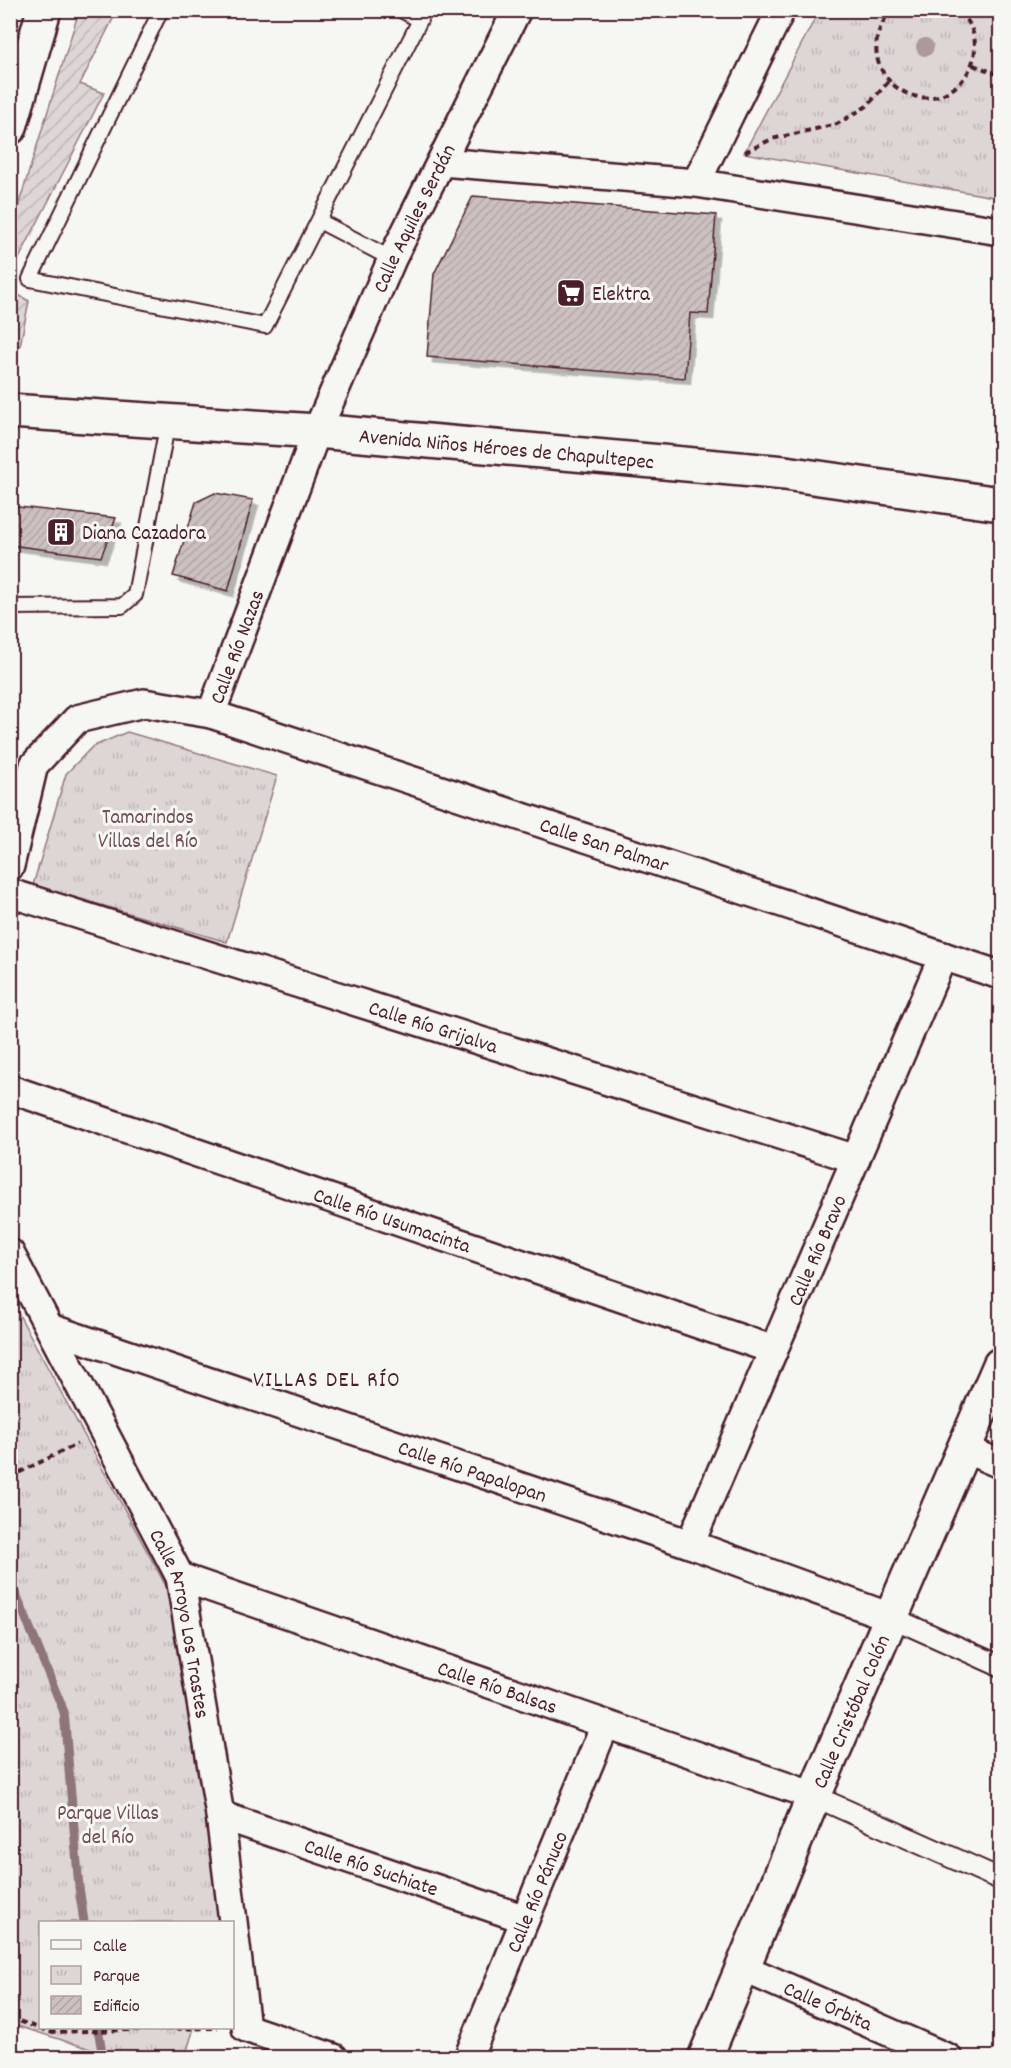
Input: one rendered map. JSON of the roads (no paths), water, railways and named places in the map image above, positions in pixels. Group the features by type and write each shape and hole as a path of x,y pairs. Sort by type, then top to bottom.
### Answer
{"street":[{"path":"10,127 44,10"},
{"name":"Calle Aquiles Serdán","path":"316,431 392,259 517,10"},
{"path":"696,183 781,10"},
{"path":"441,162 696,183 1000,231"},
{"name":"Avenida Niños Héroes de Chapultepec","path":"10,411 316,431 785,473 1000,504"},
{"name":"Calle Río Nazas","path":"10,866 34,765 76,719 144,703 211,714 316,431"},
{"name":"Calle San Palmar","path":"211,714 1000,975"},
{"name":"Calle Río Grijalva","path":"10,893 856,1159"},
{"name":"Calle Río Bravo","path":"690,1545 943,956"},
{"name":"Calle Río Usumacinta","path":"10,1089 774,1350"},
{"name":"Calle Arroyo Los Trastes","path":"13,1262 180,1577 220,1815 233,1921"},
{"name":"Calle Río Papalopan","path":"50,1328 690,1545 893,1618"},
{"name":"Calle Cristóbal Colón","path":"705,2058 814,1796 893,1618 1000,1365"},
{"path":"964,1449 1000,1464"},
{"name":"Calle Río Balsas","path":"180,1577 814,1796"},
{"path":"893,1618 1000,1666"},
{"name":"Calle Río Pánuco","path":"468,2058 605,1725"},
{"path":"814,1796 1000,1880"},
{"name":"Calle Río Suchiate","path":"220,1815 525,1919"},
{"name":"Calle Arroyo Los Trastes","path":"234,1930 246,2028 334,2058"},
{"name":"Calle Órbita","path":"743,1968 948,2058"}],"lane":[{"path":"161,10 30,279 266,326 420,20 401,10"},
{"path":"319,221 392,259"},
{"path":"10,607 122,606 135,595 168,421"}],"waterway":[{"path":"10,1585 16,1594 64,1712 84,1921"},
{"path":"98,2029 103,2058"}],"place":[{"name":"Elektra","path":"571,293"},
{"name":"Diana Cazadora","path":"61,532"}],"district":[{"name":"VILLAS DEL RÍO","path":"327,1378"}],"park label":[{"name":"Tamarindos Villas del Río","path":"148,828"},
{"name":"Parque Villas del Río","path":"108,1824"}]}
